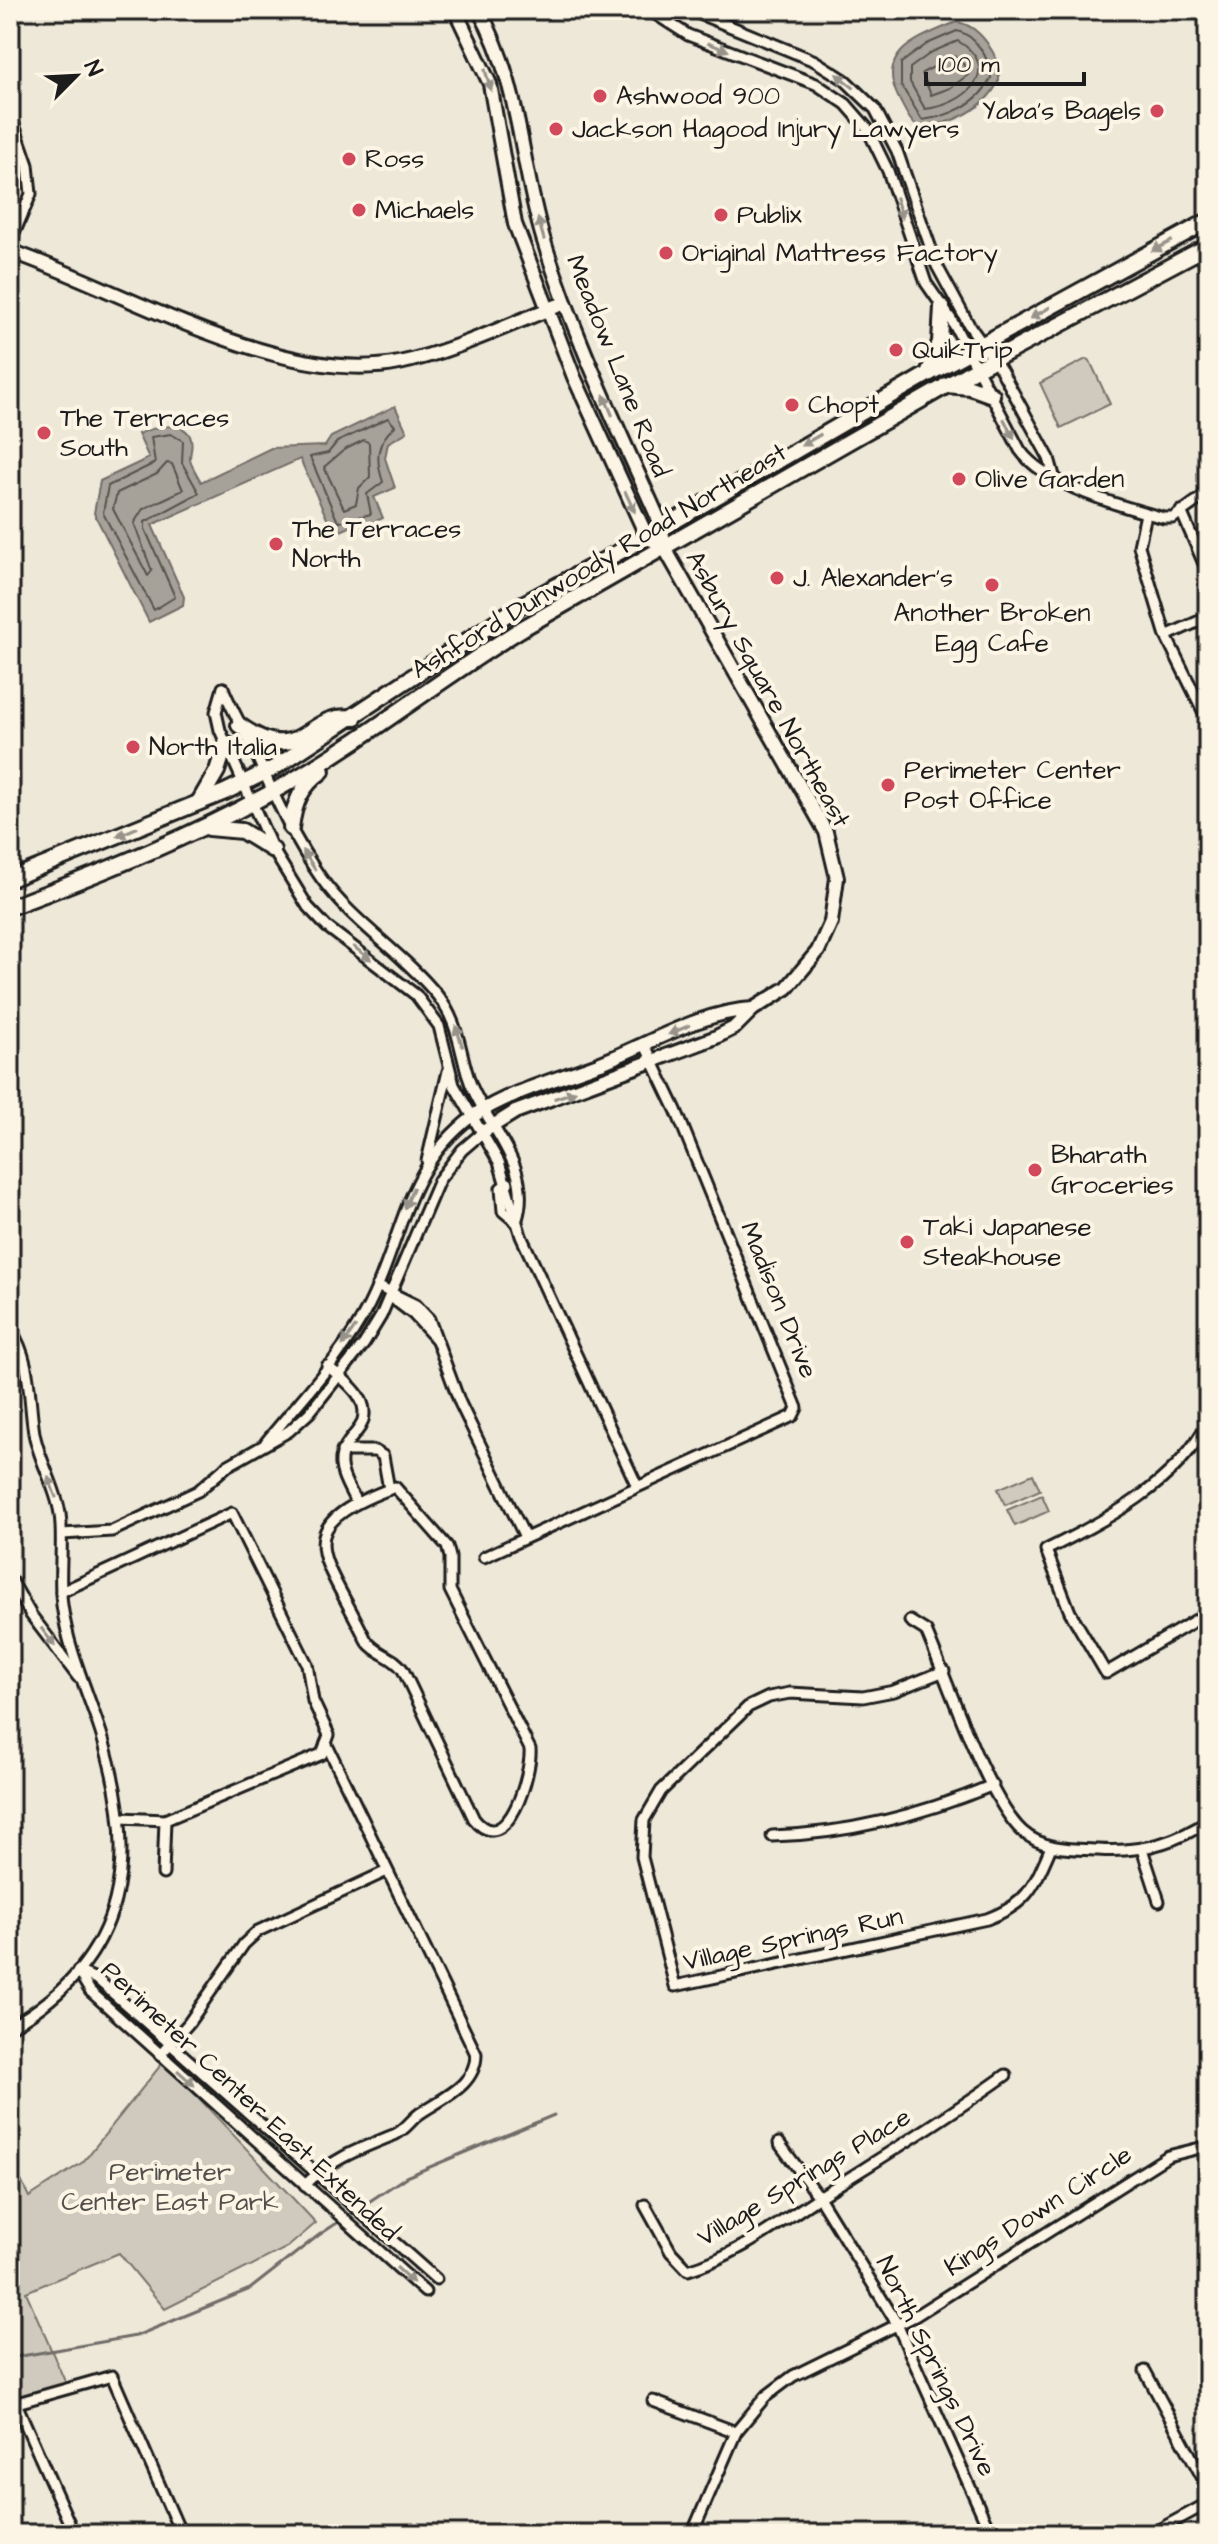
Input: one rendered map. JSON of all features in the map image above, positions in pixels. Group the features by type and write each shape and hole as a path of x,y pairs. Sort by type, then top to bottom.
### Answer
{"main road":[{"name":"Ashford Dunwoody Road Northeast","path":"10,879 264,773 354,718 521,605 647,537 928,374 1208,221"},
{"name":"Ashford Dunwoody Road Northeast","path":"10,907 133,860 272,792 367,735 458,667 946,385 1208,246"},
{"path":"928,374 940,342 942,307"},
{"path":"946,385 970,387 992,395"},
{"path":"291,828 298,797 309,780 380,737 405,716 426,690"},
{"path":"239,725 255,736 279,743 296,740 339,715 354,718"},
{"path":"199,802 217,771 226,743"},
{"path":"201,829 218,826 242,831 273,850"}],"street":[{"name":"Meadow Lane Road","path":"455,10 486,72 515,224 547,310 647,537"},
{"name":"Meadow Lane Road","path":"479,10 507,69 533,202 565,303 662,527 664,547"},
{"path":"649,10 688,35 816,84 846,104 876,144 917,262 1027,460 1064,483 1146,514 1173,518 1208,493"},
{"path":"690,10 815,61 845,80 875,109 897,151 937,266 1049,458 1054,476"},
{"path":"10,113 28,165 31,194 10,243"},
{"path":"10,251 233,341 307,363 349,366 396,363 431,354 565,303"},
{"path":"1181,511 1208,573"},
{"path":"1146,514 1139,546 1166,636 1207,715"},
{"path":"647,537 664,547"},
{"name":"Asbury Square Northeast","path":"488,1128 526,1108 653,1063 734,1028 753,1009 787,988 818,951 831,922 837,897 835,860 826,832 664,547"},
{"path":"1166,636 1208,617"},
{"path":"479,1112 454,1085 442,1033 427,1007 316,916 273,850 216,717 223,688 272,792 320,877 343,906 429,985 449,1011 461,1042 479,1112 519,1178 521,1201 516,1222"},
{"name":"Asbury Square Northeast","path":"479,1112 513,1094 645,1045 724,1011 753,1009"},
{"name":"Madison Drive","path":"484,1557 793,1416 797,1408 645,1045"},
{"path":"426,1166 450,1063"},
{"path":"263,1446 365,1313 410,1194 426,1166 448,1137 479,1112"},
{"path":"488,1128 508,1183 516,1222 637,1486"},
{"path":"62,1534 97,1534 119,1528 202,1488 227,1466 296,1425 364,1344 391,1295 435,1187 462,1150 488,1128"},
{"path":"377,1286 424,1312 460,1403 525,1537"},
{"path":"10,1328 29,1372 35,1439 56,1494 62,1534 61,1592 66,1630 101,1734 121,1818 123,1862 117,1897 98,1942 78,1971 46,2003 10,2027"},
{"path":"327,1366 355,1388 363,1410 362,1424 342,1451 342,1470 356,1502"},
{"path":"1208,1422 1197,1444 1157,1485 1046,1550 1070,1612 1106,1673 1208,1613"},
{"path":"342,1451 375,1451 383,1456 389,1489"},
{"path":"395,1487 447,1546 450,1590 530,1749 531,1761 516,1808 508,1822 498,1828 483,1827 474,1819 403,1670 396,1660 375,1651 366,1640 322,1548 322,1536 327,1524 356,1502 395,1487"},
{"path":"61,1592 232,1513 307,1664 313,1701 329,1735 322,1754 165,1820 121,1818"},
{"path":"10,1578 31,1615 83,1684"},
{"path":"910,1621 926,1631 993,1785 1022,1831 1051,1847 1142,1849 1183,1838 1208,1821"},
{"name":"Village Springs Run","path":"944,1671 894,1691 863,1697 790,1693 769,1697 748,1707 661,1791 644,1820 642,1857 675,1986 987,1919 1016,1908 1034,1886 1051,1847"},
{"path":"305,2185 317,2173 371,2142 398,2133 417,2115 452,2094 476,2065 476,2054 326,1743"},
{"path":"772,1836 806,1835 911,1814 993,1785"},
{"path":"163,1874 165,1820"},
{"path":"1142,1849 1159,1901"},
{"path":"160,2055 244,1944 258,1931 387,1871"},
{"name":"Perimeter Center East Extended","path":"78,1971 98,1980 436,2279"},
{"name":"Perimeter Center East Extended","path":"78,1971 90,1991 425,2292"},
{"name":"Village Springs Place","path":"645,2205 671,2252 688,2270 725,2257 1006,2075"},
{"name":"North Springs Drive","path":"779,2143 819,2197 896,2322 991,2534"},
{"name":"Kings Down Circle","path":"692,2534 736,2432 765,2397 793,2376 896,2322 915,2316 1168,2156 1208,2146"},
{"path":"1145,2371 1208,2488"},
{"path":"74,2534 13,2404 112,2376 181,2534"},
{"path":"653,2401 736,2432"},
{"path":"1151,2534 1208,2503"}],"green space":[{"path":"1086,359 1090,361 1110,404 1061,428 1040,383"},
{"path":"1033,1474 1040,1490 1005,1505 998,1489"},
{"path":"1042,1495 1049,1511 1015,1526 1007,1510"},
{"name":"Perimeter Center East Park","path":"164,2061 316,2223 288,2247 165,2309 119,2253 26,2292 67,2386 10,2401 10,2158 29,2197 83,2162"}],"water":[{"path":"956,22 973,29 987,43 996,61 999,80 985,100 967,114 922,129 911,120 899,99 892,69 905,48"},
{"path":"395,406 407,432 388,443 385,458 395,488 374,497 383,518 363,527 361,522 334,534 300,459 152,525 184,597 183,605 149,622 94,513 100,481 149,458 138,434 168,426 188,433 192,442 190,459 201,482 271,448 325,446 331,437"}],"waterway":[{"path":"10,2358 136,2336 250,2289 319,2235 406,2177 554,2115"}],"place":[{"name":"Ashwood 900","path":"600,96"},
{"name":"Yaba's Bagels","path":"1157,111"},
{"name":"Jackson Hagood Injury Lawyers","path":"556,129"},
{"name":"Ross","path":"349,159"},
{"name":"Michaels","path":"359,210"},
{"name":"Publix","path":"721,215"},
{"name":"Original Mattress Factory","path":"666,253"},
{"name":"QuikTrip","path":"896,350"},
{"name":"Chopt","path":"792,405"},
{"name":"The Terraces South","path":"44,433"},
{"name":"Olive Garden","path":"959,479"},
{"name":"The Terraces North","path":"276,544"},
{"name":"J. Alexander's","path":"777,578"},
{"name":"Another Broken Egg Cafe","path":"992,585"},
{"name":"North Italia","path":"133,747"},
{"name":"Perimeter Center Post Office","path":"888,785"},
{"name":"Bharath Groceries","path":"1035,1170"},
{"name":"Taki Japanese Steakhouse","path":"907,1242"}]}
